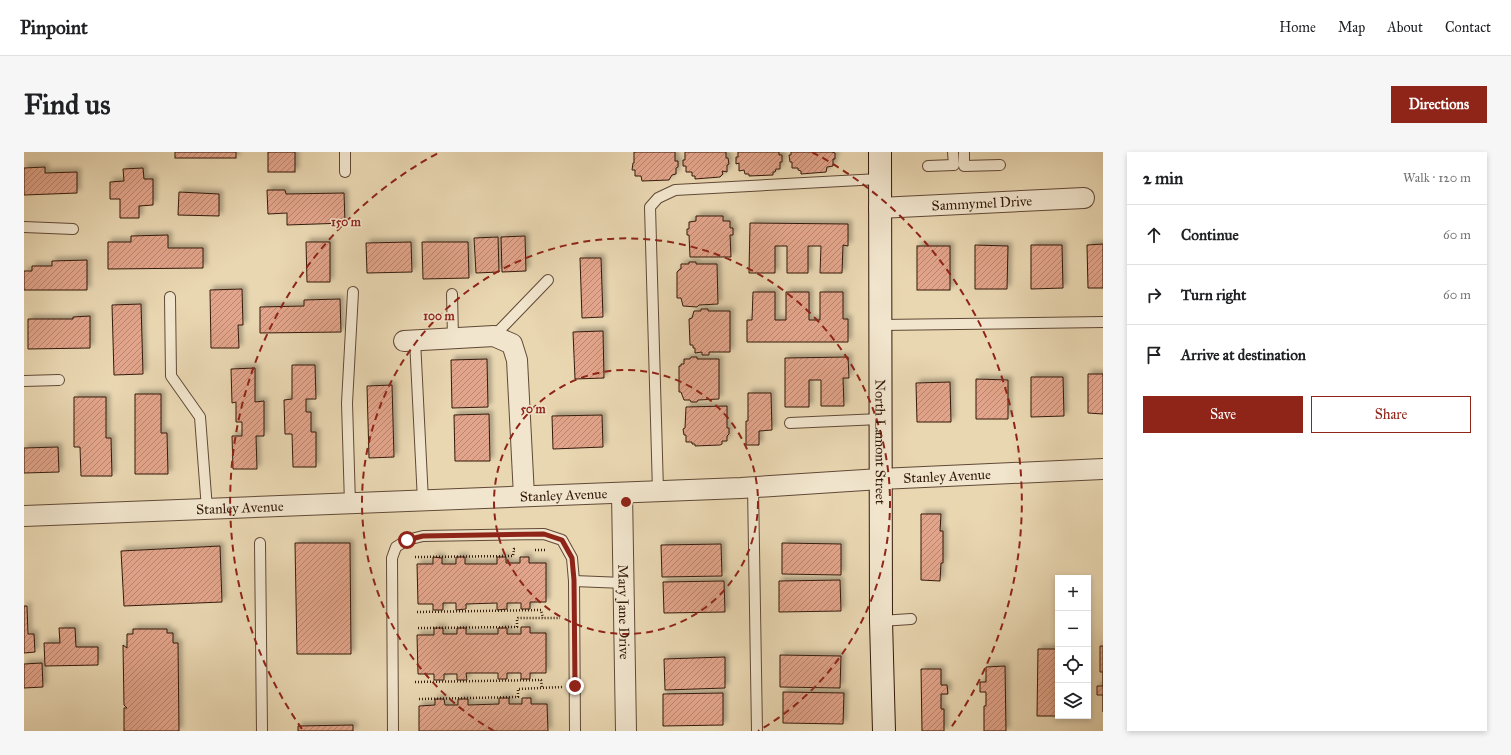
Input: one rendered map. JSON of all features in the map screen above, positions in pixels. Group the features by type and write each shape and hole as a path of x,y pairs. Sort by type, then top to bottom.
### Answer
{"street":[{"name":"North Lamont Street","path":"880,152 880,479 881,621 884,731"},
{"name":"Sammymel Drive","path":"879,208 1084,198"},
{"path":"410,340 494,336 512,344 517,360 524,496"},
{"name":"Stanley Avenue","path":"24,516 753,488 880,479 1103,469"},
{"name":"Mary Jane Drive","path":"622,493 626,731"}],"lane":[{"path":"345,152 345,172"},
{"path":"928,166 954,165 953,152"},
{"path":"964,152 964,166 1000,165"},
{"path":"658,491 650,207 658,198 675,190 879,179"},
{"path":"24,227 73,229"},
{"path":"494,336 548,280"},
{"path":"350,504 347,403 353,292"},
{"path":"452,294 454,338"},
{"path":"170,297 171,376 200,417 207,509"},
{"path":"880,325 1103,322"},
{"path":"410,340 423,501"},
{"path":"24,381 59,380"},
{"path":"790,423 880,419"},
{"path":"753,488 757,731"},
{"path":"393,731 392,558 396,547 407,540 423,536 544,534 562,540 572,558 575,617 575,731"},
{"path":"260,543 262,731"},
{"path":"574,580 624,583"},
{"path":"881,621 911,619"}],"path":[{"path":"529,550 566,547"},
{"path":"415,557 514,556 514,549 522,549"},
{"path":"417,612 542,610 543,618"},
{"path":"418,628 517,627 518,618 575,617"},
{"path":"416,682 541,680 542,688"},
{"path":"419,698 518,697 518,689 575,686"}],"building":[{"path":"175,152 236,152 236,158 175,158"},
{"path":"268,152 295,152 295,172 268,172"},
{"path":"634,152 675,152 675,161 678,161 676,174 672,175 669,180 642,181 641,176 635,176 635,170 632,170 634,163"},
{"path":"685,152 726,152 726,158 728,158 729,164 727,165 727,172 722,171 723,174 720,177 695,179 695,176 692,176 692,172 686,172 686,166 683,166"},
{"path":"738,152 779,152 779,155 782,155 780,169 776,169 775,172 773,172 773,175 749,176 749,174 745,174 744,170 739,171 739,163 736,164"},
{"path":"791,152 832,152 835,153 835,159 833,159 833,166 827,167 826,172 801,174 801,171 798,170 798,168 792,168 792,162 790,162 789,155 791,155"},
{"path":"45,167 45,173 77,172 77,193 24,195 24,168"},
{"path":"143,168 144,179 153,179 153,205 139,206 139,218 120,218 120,199 110,199 110,182 124,181 123,169"},
{"path":"267,190 285,190 286,194 344,193 345,223 287,225 287,213 268,214"},
{"path":"179,192 219,194 219,216 178,215"},
{"path":"696,216 723,216 723,221 730,221 730,228 733,228 733,235 730,235 731,257 690,257 689,235 687,235 687,229 689,229 689,222 696,221"},
{"path":"750,223 848,224 848,246 843,245 842,273 820,273 821,246 808,246 808,273 787,273 787,246 775,246 775,273 749,273"},
{"path":"168,235 168,248 203,248 203,268 108,269 108,242 131,242 131,236"},
{"path":"525,236 526,271 502,272 501,237"},
{"path":"498,237 499,272 476,273 474,238"},
{"path":"306,242 330,242 330,282 307,282"},
{"path":"411,242 412,272 367,273 366,243"},
{"path":"422,242 468,242 469,278 423,279"},
{"path":"1103,244 1103,288 1088,288 1087,245"},
{"path":"975,245 1008,246 1007,289 975,289"},
{"path":"1031,245 1062,245 1063,288 1031,289"},
{"path":"917,246 950,246 950,290 917,290"},
{"path":"580,258 601,258 603,317 582,318"},
{"path":"87,260 87,290 24,290 24,271 32,271 32,266 52,266 52,261"},
{"path":"689,262 696,262 696,264 717,264 718,304 699,305 697,307 683,306 681,298 677,298 677,272 681,269 681,264 689,264"},
{"path":"242,289 243,325 238,325 239,348 211,348 210,290"},
{"path":"753,292 775,292 775,320 786,320 786,292 809,292 809,320 820,320 820,292 843,292 843,319 848,319 848,342 747,342 747,320 752,320"},
{"path":"340,299 341,332 260,333 260,307 304,306 304,300"},
{"path":"141,304 143,374 114,375 112,305"},
{"path":"701,309 708,309 708,311 730,311 730,352 709,352 709,355 702,355 702,352 695,353 695,348 693,348 693,345 690,345 689,319 692,318 694,311 701,311"},
{"path":"90,316 90,348 28,349 28,319 73,319 73,317"},
{"path":"603,331 604,378 575,379 573,332"},
{"path":"691,357 697,357 697,359 719,359 719,399 698,400 697,402 684,400 681,392 679,392 679,366 684,364 684,359 690,359"},
{"path":"848,357 849,378 843,378 844,406 821,406 821,380 809,380 809,407 785,407 785,358"},
{"path":"487,359 488,407 452,408 451,360"},
{"path":"292,365 315,365 316,399 306,399 306,412 311,412 311,432 316,432 316,467 293,467 292,434 285,434 284,400 292,399"},
{"path":"255,368 255,402 264,401 264,436 256,436 257,469 233,469 232,436 242,436 242,422 236,422 236,402 232,403 231,369"},
{"path":"1088,374 1103,374 1103,414 1088,413"},
{"path":"1031,377 1063,377 1064,416 1031,417"},
{"path":"976,379 1008,380 1008,419 976,419"},
{"path":"950,382 951,422 917,422 916,383"},
{"path":"392,385 394,457 369,458 367,386"},
{"path":"748,393 771,393 772,430 759,431 759,445 746,445"},
{"path":"135,394 161,394 161,433 167,433 168,474 135,474"},
{"path":"74,397 106,397 106,438 111,438 112,476 81,476 80,447 74,447"},
{"path":"727,406 727,428 729,428 729,434 727,436 727,441 722,441 722,444 720,445 695,446 692,442 686,442 686,435 684,435 683,429 685,428 686,407"},
{"path":"489,414 490,461 455,461 454,415"},
{"path":"602,415 603,447 553,449 552,416"},
{"path":"58,447 59,472 24,473 24,448"},
{"path":"921,514 941,514 940,531 943,531 943,563 941,563 940,581 921,580"},
{"path":"295,543 350,543 351,654 297,654"},
{"path":"782,543 841,544 841,575 782,574"},
{"path":"721,544 722,576 662,577 661,545"},
{"path":"220,546 222,602 124,606 121,551"},
{"path":"433,557 442,558 442,564 456,564 456,557 465,557 465,564 497,564 497,557 506,557 506,563 520,563 520,557 529,557 529,563 546,563 546,602 530,602 530,609 521,609 521,603 507,603 507,609 497,610 497,603 466,604 466,609 456,610 456,603 443,603 443,610 433,610 433,604 418,604 417,564 433,564"},
{"path":"840,580 841,611 779,612 779,581"},
{"path":"724,581 725,612 664,613 663,582"},
{"path":"24,606 27,606 28,634 34,634 35,652 24,653"},
{"path":"521,627 530,627 530,633 546,633 546,673 530,673 530,679 521,679 521,673 507,673 507,679 498,679 498,673 466,673 467,680 457,680 457,674 444,674 444,680 434,680 434,674 418,674 417,635 434,635 434,628 443,628 443,634 457,634 457,628 466,628 466,634 498,634 498,628 507,628 507,634 521,634"},
{"path":"59,628 75,628 76,647 98,647 98,665 45,666 44,643 60,643"},
{"path":"133,629 167,629 167,633 173,633 173,643 178,643 179,731 124,731 124,708 127,708 124,705 123,645 127,648 127,634 133,634"},
{"path":"1100,646 1103,646 1103,672 1100,672"},
{"path":"1038,649 1055,649 1055,716 1037,716"},
{"path":"780,655 841,656 840,688 780,687"},
{"path":"725,657 725,688 665,690 664,659"},
{"path":"42,663 43,687 24,688 24,664"},
{"path":"1005,666 1006,731 984,731 984,706 986,706 986,692 980,692 980,682 986,682 986,667"},
{"path":"921,669 941,669 941,685 947,685 948,694 941,694 941,709 944,709 944,731 922,731"},
{"path":"1097,686 1103,686 1103,695 1097,695"},
{"path":"783,692 844,693 843,724 783,723"},
{"path":"723,693 723,725 663,726 663,694"},
{"path":"499,698 509,698 509,704 522,704 522,698 531,698 531,704 547,704 548,731 419,731 419,706 435,705 435,699 444,699 445,705 458,705 458,699 468,699 468,705 499,704"},
{"path":"353,725 353,731 298,731 298,726"}],"route":[{"path":"407,540 423,536 544,534 562,540 572,558 574,580 575,686"}]}
